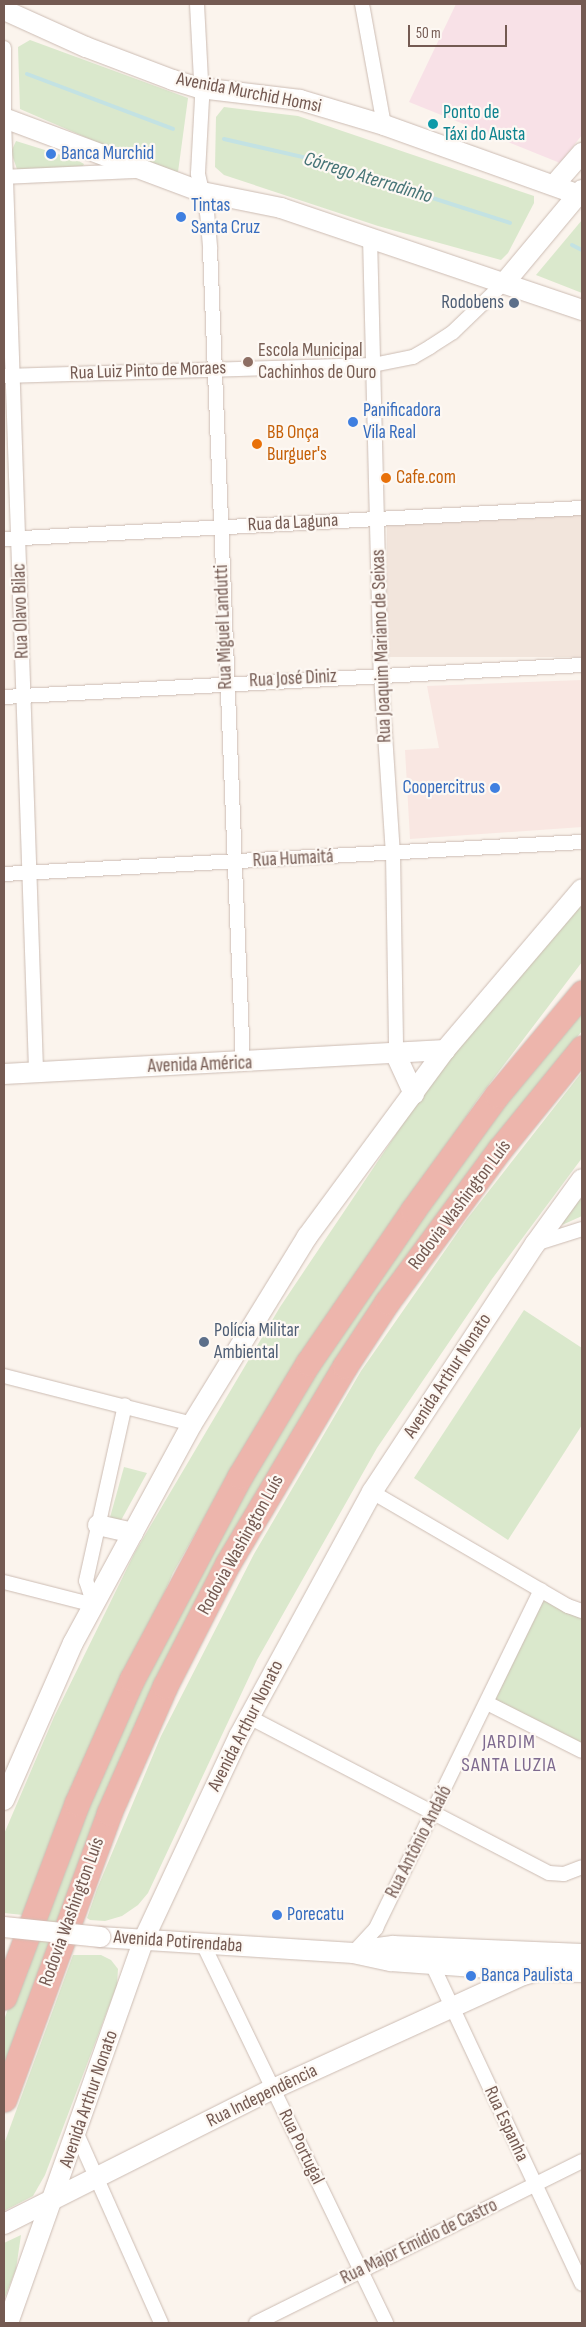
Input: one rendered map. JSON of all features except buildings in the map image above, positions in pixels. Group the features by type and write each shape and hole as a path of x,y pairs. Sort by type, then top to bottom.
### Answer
{"highway":[{"name":"Rodovia Washington Luís","path":"4,1996 77,1803 132,1679 240,1476 308,1363 413,1210 497,1095 582,993"},
{"name":"Rodovia Washington Luís","path":"4,2099 116,1796 165,1686 228,1563 305,1431 387,1302 500,1149 582,1048"}],"main road":[{"name":"Avenida Murchid Homsi","path":"4,10 86,47 200,88 300,100 384,125 581,193"},
{"path":"4,119 202,192 281,208 505,282 582,310"},
{"path":"554,185 582,153"},
{"path":"505,282 581,193"},
{"path":"5,1792 73,1643 192,1424 307,1236 445,1050 582,889"},
{"name":"Avenida América","path":"4,1074 396,1055 445,1050"},
{"path":"396,1055 414,1094"},
{"name":"Avenida Arthur Nonato","path":"8,2323 78,2134 143,1941 184,1849 249,1717 372,1492 534,1244 582,1179"},
{"path":"98,1526 133,1533"},
{"name":"Avenida Potirendaba","path":"4,1927 143,1941 353,1953 391,1961 489,1968 515,1963 531,1953"},
{"name":"Avenida Potirendaba","path":"353,1953 393,1946 582,1954"},
{"name":"Rua Independência","path":"4,2224 97,2180 273,2089 452,2010 524,1975 539,1971 582,1972"}],"street":[{"name":"Rua Miguel Landutti","path":"198,4 200,88 198,174 207,212 215,370 226,683 243,1063"},
{"path":"362,4 384,125"},
{"path":"4,48 4,114"},
{"name":"Rua Olavo Bilac","path":"4,119 9,376 19,538 36,1072"},
{"path":"6,177 143,171"},
{"name":"Rua Joaquim Mariano de Seixas","path":"370,237 381,674 393,853 396,1055"},
{"name":"Rua Luiz Pinto de Moraes","path":"9,376 373,365 413,357 430,347 453,332 505,282"},
{"name":"Rua da Laguna","path":"4,539 582,508"},
{"name":"Rua José Diniz","path":"4,697 381,674 582,665"},
{"name":"Rua Humaitá","path":"4,874 582,842"},
{"path":"534,1244 582,1229"},
{"path":"4,1376 125,1405 192,1424"},
{"path":"94,1605 86,1581 125,1405"},
{"path":"372,1492 541,1590 582,1611"},
{"path":"4,1582 94,1605"},
{"name":"Rua Antônio Andaló","path":"353,1953 376,1928 434,1814 541,1590"},
{"path":"487,1703 582,1751"},
{"path":"249,1717 434,1814 554,1874 582,1867"},
{"name":"Rua Portugal","path":"203,1944 386,2323"},
{"name":"Rua Espanha","path":"432,1964 582,2284"},
{"path":"78,2134 161,2323"},
{"name":"Rua Major Emídio de Castro","path":"256,2323 582,2161"}],"shaded area":[{"path":"456,4 582,4 582,135 560,163 409,102"},
{"path":"387,515 582,515 582,657 387,657"},
{"name":"Coopercitrus","path":"582,680 582,827 410,839 405,750 439,748 427,686"}],"green space":[{"path":"30,40 188,98 178,172 145,163 20,109 18,47"},
{"path":"224,107 298,116 534,196 534,203 508,253 501,260 378,226 224,175 215,167 216,117"},
{"path":"16,141 77,160 84,164 82,168 18,172 11,152"},
{"path":"582,220 582,293 536,275"},
{"path":"582,899 582,962 478,1099 249,1439 173,1573 23,1915 4,1913 4,1834 54,1717 135,1552 280,1307 431,1082"},
{"path":"582,1003 582,1031 563,1054 248,1515 4,2076 4,2020 46,1902 190,1580 373,1277"},
{"path":"582,1072 582,1158 492,1279 377,1448 257,1660 148,1893 138,1905 122,1916 105,1921 90,1920 87,1918 97,1889 161,1736 254,1554 361,1371 467,1219"},
{"path":"579,1198 582,1200 582,1216 562,1225 560,1223"},
{"path":"524,1310 582,1348 582,1425 508,1540 414,1478"},
{"path":"124,1467 147,1473 119,1524 109,1521"},
{"path":"543,1598 582,1616 582,1743 495,1700"},
{"path":"73,1955 101,1955 111,1960 118,1969 117,1985 45,2175 33,2196 4,2211 4,2144"},
{"path":"21,2235 16,2269 4,2300 4,2243"}],"waterway":[{"name":"Córrego Aterradinho","path":"27,74 173,129"},
{"name":"Córrego Aterradinho","path":"224,139 311,159 510,223"},
{"name":"Córrego Aterradinho","path":"572,245 582,250"}],"place":[{"name":"Ponto de Táxi do Austa","path":"433,124"},
{"name":"Banca Murchid","path":"51,154"},
{"name":"Tintas Santa Cruz","path":"181,217"},
{"name":"Rodobens","path":"514,303"},
{"name":"Escola Municipal Cachinhos de Ouro","path":"248,362"},
{"name":"Panificadora Vila Real","path":"353,422"},
{"name":"BB Onça Burguer's","path":"257,444"},
{"name":"Cafe.com","path":"386,478"},
{"name":"Coopercitrus","path":"495,788"},
{"name":"Polícia Militar Ambiental","path":"204,1342"},
{"name":"Porecatu","path":"277,1915"},
{"name":"Banca Paulista","path":"471,1976"}],"district":[{"name":"JARDIM SANTA LUZIA","path":"509,1754"}]}
